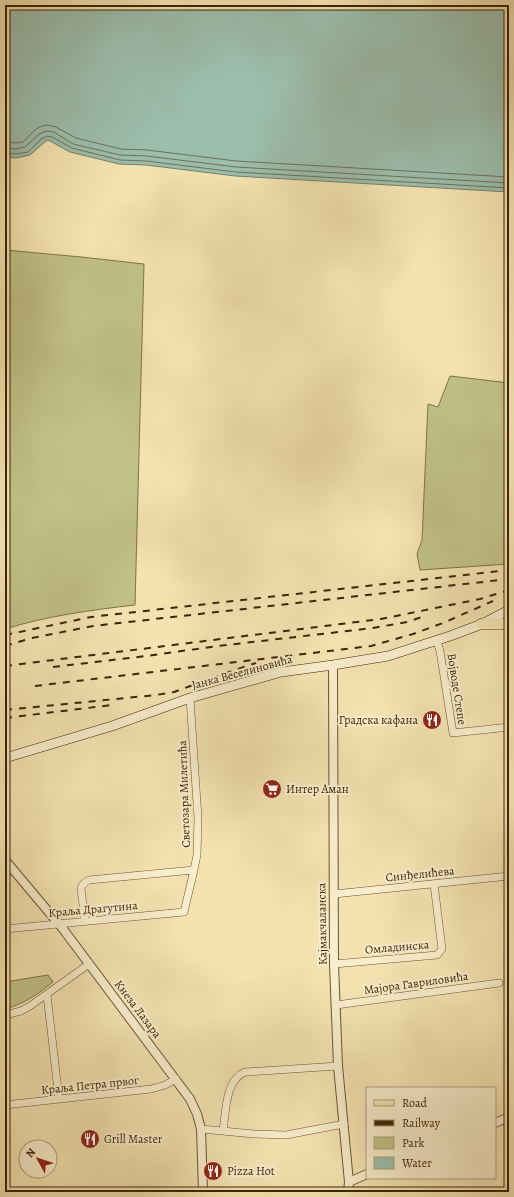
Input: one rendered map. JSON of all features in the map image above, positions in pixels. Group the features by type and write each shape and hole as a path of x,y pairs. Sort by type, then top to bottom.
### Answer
{"main road":[{"name":"Јанка Веселиновића","path":"5,758 112,726 190,698 281,672 388,656 437,641 482,624 509,610"},
{"path":"482,624 509,624"}],"street":[{"name":"Војводе Степе","path":"437,641 440,651 453,733 509,728"},
{"name":"Кајмакчаланска","path":"333,665 334,964 338,1066 349,1182 348,1192"},
{"name":"Светозара Милетића","path":"184,912 197,855 198,818 190,698"},
{"name":"Кнеза Лазара","path":"5,860 58,923 176,1079 193,1104 201,1129 202,1192"},
{"path":"85,921 82,886 89,880 194,870"},
{"name":"Синђелићева","path":"334,894 509,876"},
{"name":"Омладинска","path":"334,964 437,955 442,949 434,884"},
{"name":"Краља Драгутина","path":"5,929 184,912"},
{"path":"5,1015 21,1011 47,995 89,964"},
{"name":"Мајора Гавриловића","path":"336,1005 499,983"},
{"path":"47,995 58,1099"},
{"path":"223,1131 229,1089 236,1078 242,1073 338,1066"},
{"name":"Краља Петра првог","path":"5,1105 151,1089 165,1085 176,1079"},
{"path":"496,1123 509,1117"},
{"path":"201,1129 254,1134 286,1135 344,1124"},
{"path":"349,1182 366,1174"}],"green space":[{"path":"5,250 144,264 135,605 69,614 37,620 5,629"},
{"path":"450,376 509,383 509,564 420,570 417,554 422,540 428,404 438,407"},
{"path":"48,975 53,982 42,991 5,1009 5,982"}],"water":[{"path":"5,5 509,5 509,192 235,176 146,165 119,164 70,152 47,140 30,155 16,158 5,157"}],"railway":[{"path":"5,635 91,617 509,570"},
{"path":"5,646 32,638 93,626 509,579"},
{"path":"5,666 381,619 480,599 509,590"},
{"path":"35,686 371,646 413,634 443,623 493,601"},
{"path":"53,667 373,628 407,622 425,616"},
{"path":"5,710 174,692 256,663"},
{"path":"5,718 112,705"}],"place":[{"name":"Градска кафана","path":"432,720"},
{"name":"Интер Аман","path":"272,789"},
{"name":"Grill Master","path":"90,1139"},
{"name":"Pizza Hot","path":"213,1171"}]}
